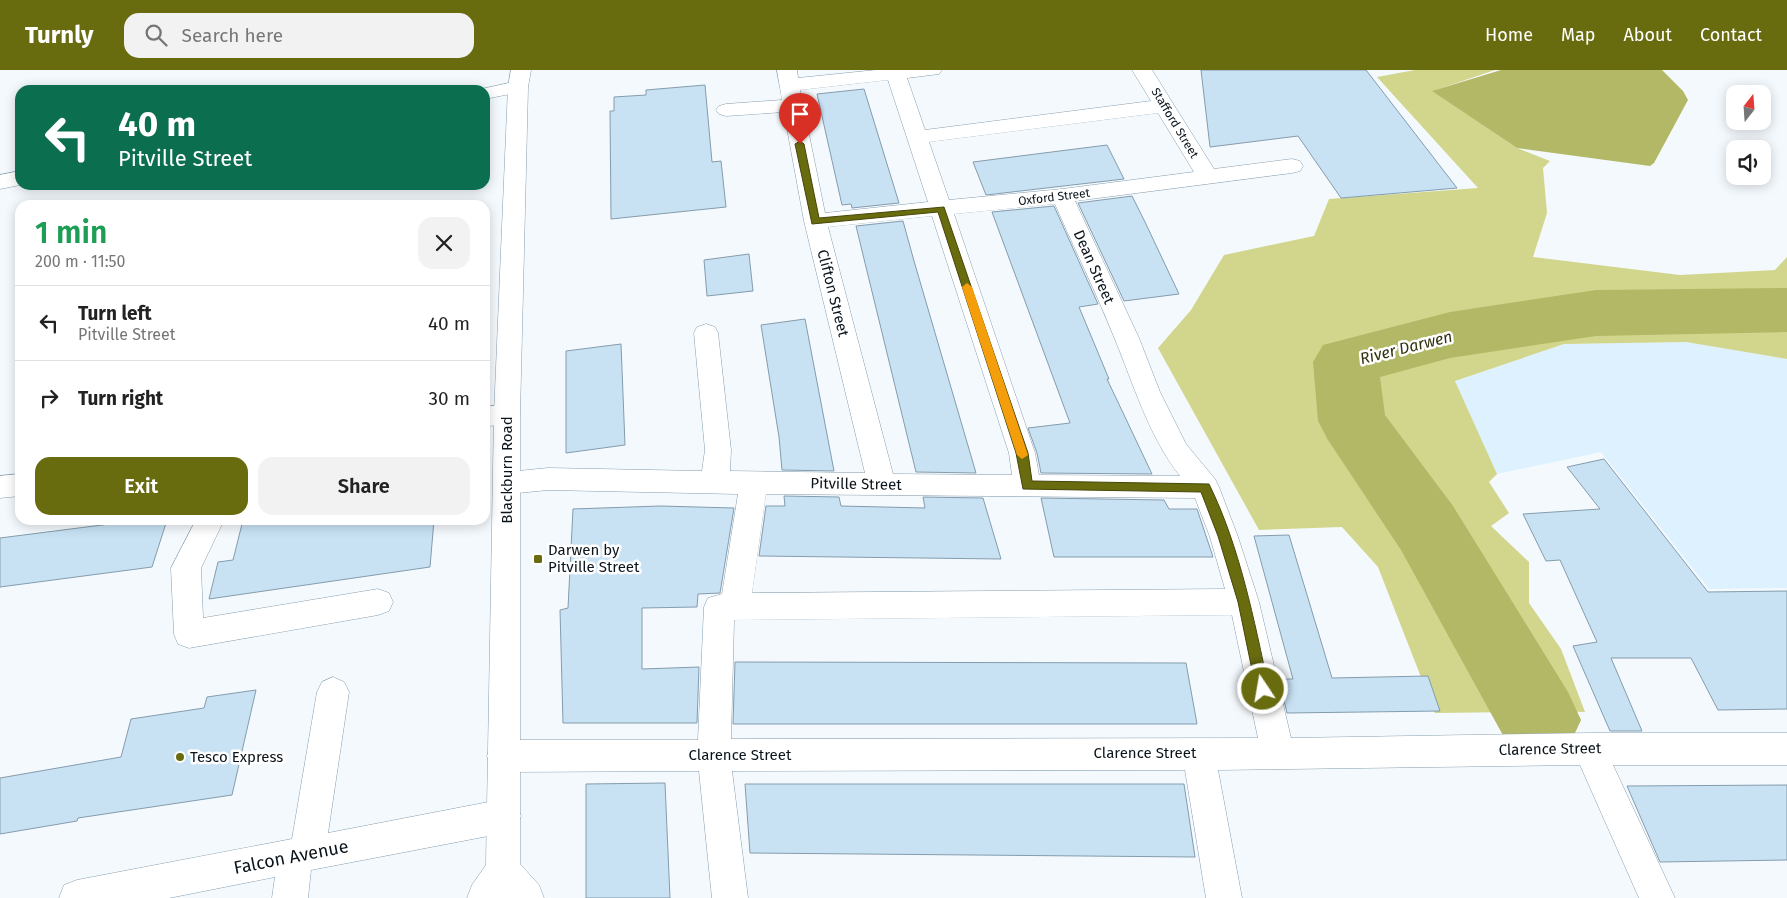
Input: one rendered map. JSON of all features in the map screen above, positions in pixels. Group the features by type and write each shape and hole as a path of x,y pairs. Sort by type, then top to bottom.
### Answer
{"main road":[{"path":"726,110 789,86 932,70"},
{"name":"Stafford Street","path":"1142,70 1208,177"},
{"path":"896,74 1022,453 1027,486"},
{"path":"490,91 519,78"},
{"name":"Blackburn Road","path":"519,78 496,416 508,483 503,756 504,816 494,884 526,898"},
{"name":"Clifton Street","path":"789,86 815,221 882,485"},
{"path":"917,136 1164,106"},
{"name":"Oxford Street","path":"815,221 1062,196 1292,166"},
{"path":"0,182 15,179"},
{"name":"Dean Street","path":"1062,196 1176,452 1205,487"},
{"path":"706,333 718,450 715,482"},
{"name":"Pitville Street","path":"508,483 548,479 882,485 1205,487"},
{"path":"735,607 754,482"},
{"path":"0,487 15,486"},
{"path":"1205,487 1224,536 1244,602 1278,754"},
{"path":"208,525 186,568 189,634 378,602"},
{"path":"730,898 714,755 719,607 1244,602"},
{"path":"290,898 302,855 333,692"},
{"path":"1589,749 1657,898"},
{"name":"Clarence Street","path":"503,756 1278,754 1589,749 1787,749"},
{"path":"1198,753 1224,898"},
{"name":"Falcon Avenue","path":"77,898 504,816"}],"shaded area":[{"path":"1415,70 1495,70 1433,91 1517,148 1550,161 1543,168 1547,213 1533,257 1680,275 1775,270 1787,257 1787,297 1585,302 1444,325 1338,358 1343,421 1520,712 1435,713 1378,567 1342,527 1259,530 1158,348 1191,310 1224,255 1314,236 1329,199 1478,188 1377,77"},
{"path":"1501,70 1662,70 1683,91 1688,100 1654,163 1650,166 1517,148 1432,91"},
{"path":"1787,322 1787,359 1686,342 1564,344 1455,381 1497,474 1489,482 1509,513 1491,526 1529,562 1529,603 1561,649 1585,712 1553,711 1467,569 1423,502 1361,421 1358,368 1458,342 1608,323"},
{"path":"1686,342 1787,359 1787,588 1709,589 1601,452 1497,474 1455,381 1564,344"}],"building":[{"path":"1201,70 1366,70 1457,188 1341,198 1298,136 1210,147"},
{"path":"705,85 712,162 721,161 726,207 611,219 610,111 614,111 614,97 646,95 646,90"},
{"path":"864,89 899,203 852,208 851,204 842,205 817,94"},
{"path":"1107,145 1124,179 986,195 973,162"},
{"path":"1132,196 1179,294 1124,301 1078,203"},
{"path":"1054,206 1098,304 1079,307 1109,379 1107,379 1152,474 1041,473 1037,453 1028,428 1070,423 992,212"},
{"path":"903,221 976,473 916,472 856,226"},
{"path":"749,254 753,291 707,296 704,260"},
{"path":"805,319 834,471 782,470 779,437 761,325"},
{"path":"621,344 625,445 566,453 566,351"},
{"path":"1604,459 1708,592 1787,591 1787,709 1718,710 1691,658 1611,658 1642,731 1610,731 1573,646 1597,642 1560,560 1546,561 1523,514 1600,509 1567,467"},
{"path":"784,496 839,497 841,506 925,508 923,497 983,498 1001,559 759,556 766,506 785,506"},
{"path":"1041,498 1164,500 1169,509 1197,509 1213,557 1054,557"},
{"path":"660,506 734,508 720,593 698,594 697,607 642,608 642,669 699,667 697,723 563,723 560,610 568,608 573,509"},
{"path":"102,525 165,525 152,567 0,587 0,538"},
{"path":"242,525 434,525 430,567 209,599 218,562 233,560"},
{"path":"1289,535 1332,678 1428,676 1440,711 1287,713 1279,679 1293,679 1254,536"},
{"path":"735,662 1186,663 1197,724 733,724"},
{"name":"Tesco Express","path":"256,690 232,795 78,818 77,821 0,834 0,778 121,757 131,719 204,708 207,697"},
{"path":"665,783 670,898 586,898 586,784"},
{"path":"745,784 1184,784 1195,857 750,853"},
{"path":"1787,785 1787,860 1660,862 1627,786"}],"waterway":[{"name":"River Darwen","path":"1539,720 1427,528 1352,421 1346,362 1450,335 1596,313 1787,310"}],"slow traffic":[{"path":"967,287 1022,455"}],"place":[{"name":"Darwen by Pitville Street","path":"538,559"},
{"name":"Tesco Express","path":"180,757"}],"route":[{"path":"800,144 815,221 941,209 1022,453 1027,486 1205,487 1224,536 1244,602 1263,689"}]}
